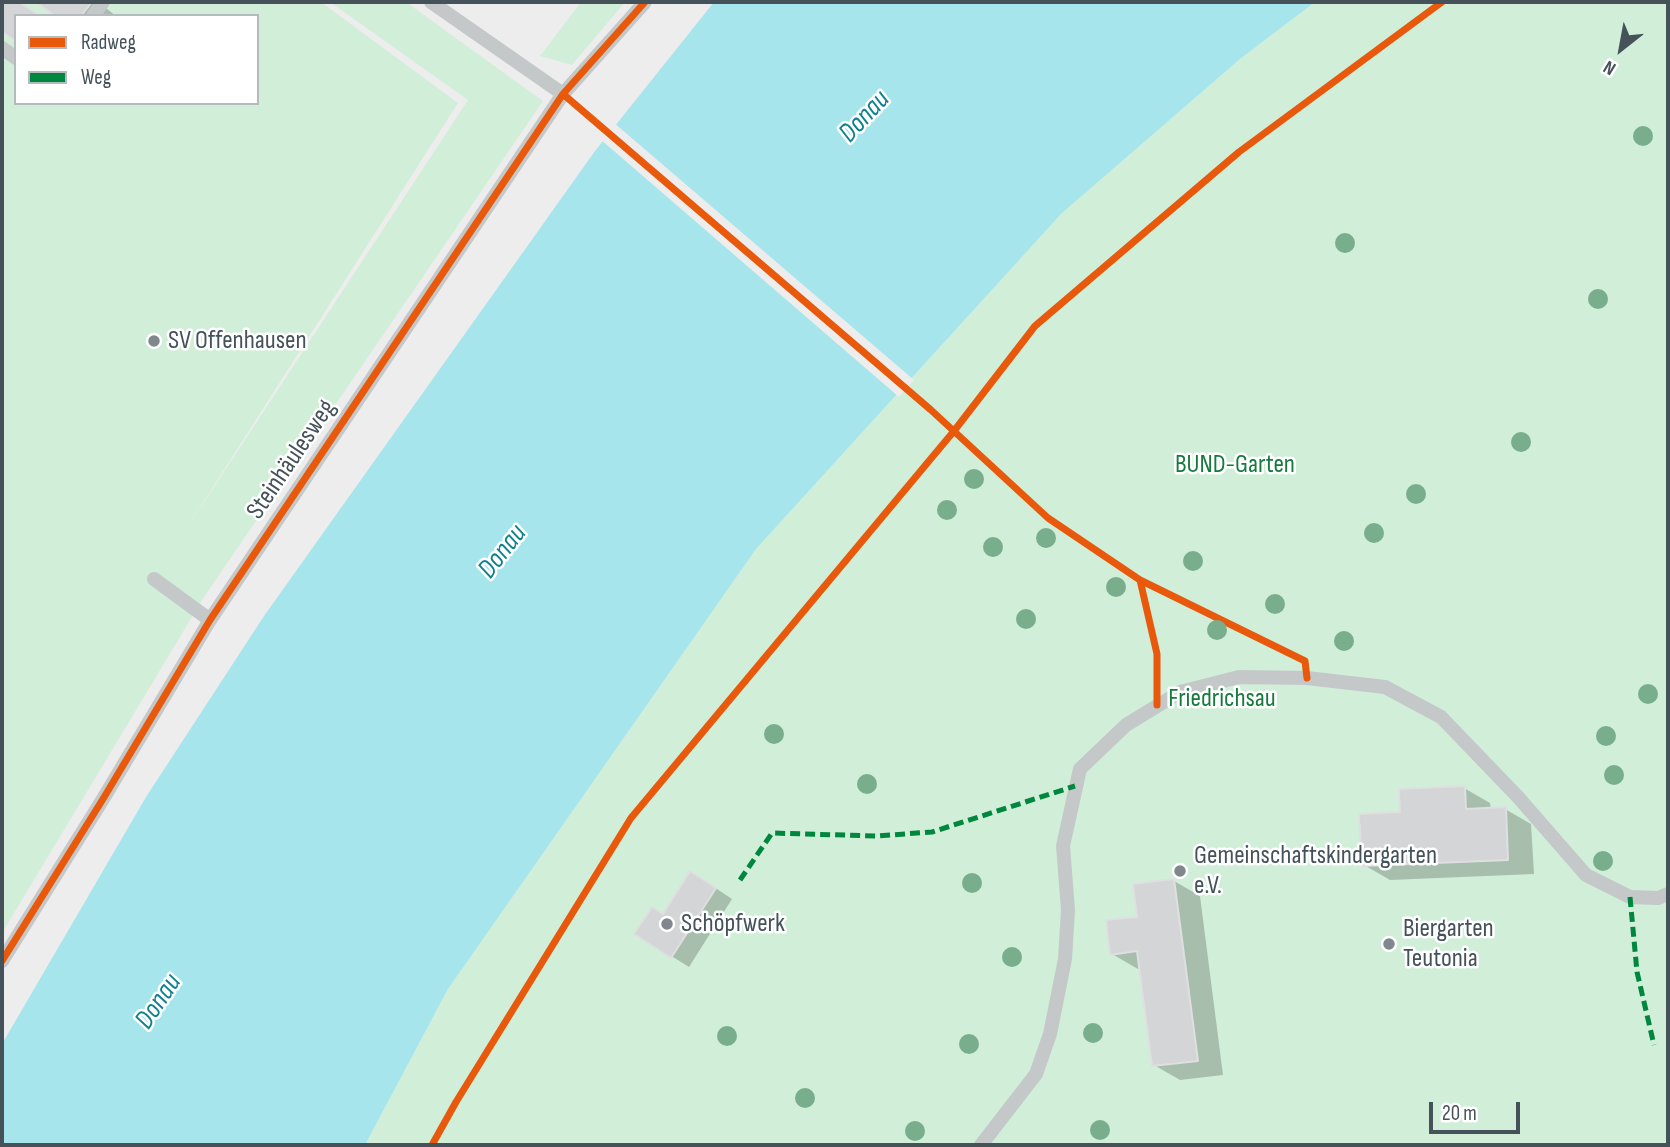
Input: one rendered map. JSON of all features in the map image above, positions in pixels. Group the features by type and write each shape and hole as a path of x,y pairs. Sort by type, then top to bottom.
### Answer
{"lane":[{"path":"430,2 562,94"},
{"name":"Steinhäulesweg","path":"2,961 103,799 209,620 562,94 645,2"},
{"path":"154,579 209,620"},
{"path":"981,1145 1036,1074 1050,1034 1065,959 1068,910 1063,846 1080,769 1126,725 1180,692 1249,676 1307,678 1385,687 1441,717 1518,797 1586,875 1630,897 1658,898 1668,894"}],"green space":[{"name":"SV Offenhausen","path":"2,2 321,2 458,103 185,531 468,100 330,2 406,2 543,101 204,597 2,933"},
{"path":"581,2 625,2 572,65 540,56"},
{"name":"Friedrichsau","path":"1315,2 1668,2 1668,1145 365,1145 448,989 756,549 1061,214 1240,59"}],"water":[{"name":"Donau","path":"714,2 1315,2 1240,59 1061,214 756,549 448,989 365,1145 2,1145 2,1044 146,797 264,616 595,151"}],"pier":[{"path":"613,122 914,380 899,397 600,139"}],"building":[{"path":"2,2 19,2 37,14 14,14 14,40 2,32"},
{"path":"36,2 92,2 83,14 52,14"},
{"path":"1465,786 1466,809 1506,807 1508,860 1362,866 1359,814 1400,812 1399,789"},
{"name":"Schöpfwerk","path":"690,871 716,888 671,958 634,934 652,907 663,914"},
{"path":"1174,879 1198,1061 1152,1066 1137,951 1110,955 1106,920 1137,917 1133,884"}],"marked path":[{"path":"740,880 772,833 876,836 932,832 1075,786"},
{"path":"1630,897 1637,972 1654,1045"}],"cycle path":[{"path":"2,961 210,620 563,94 645,2"},
{"path":"432,1145 631,818 954,431 1035,326 1239,152 1442,2"},
{"path":"563,94 931,410 1048,518 1140,580 1305,661 1307,678"},
{"path":"1140,580 1157,654 1157,705"}],"place":[{"name":"SV Offenhausen","path":"154,341"},
{"name":"Gemeinschaftskindergarten e.V.","path":"1180,871"},
{"name":"Schöpfwerk","path":"667,924"},
{"name":"Biergarten Teutonia","path":"1389,944"}],"park label":[{"name":"BUND-Garten","path":"1235,465"}]}
